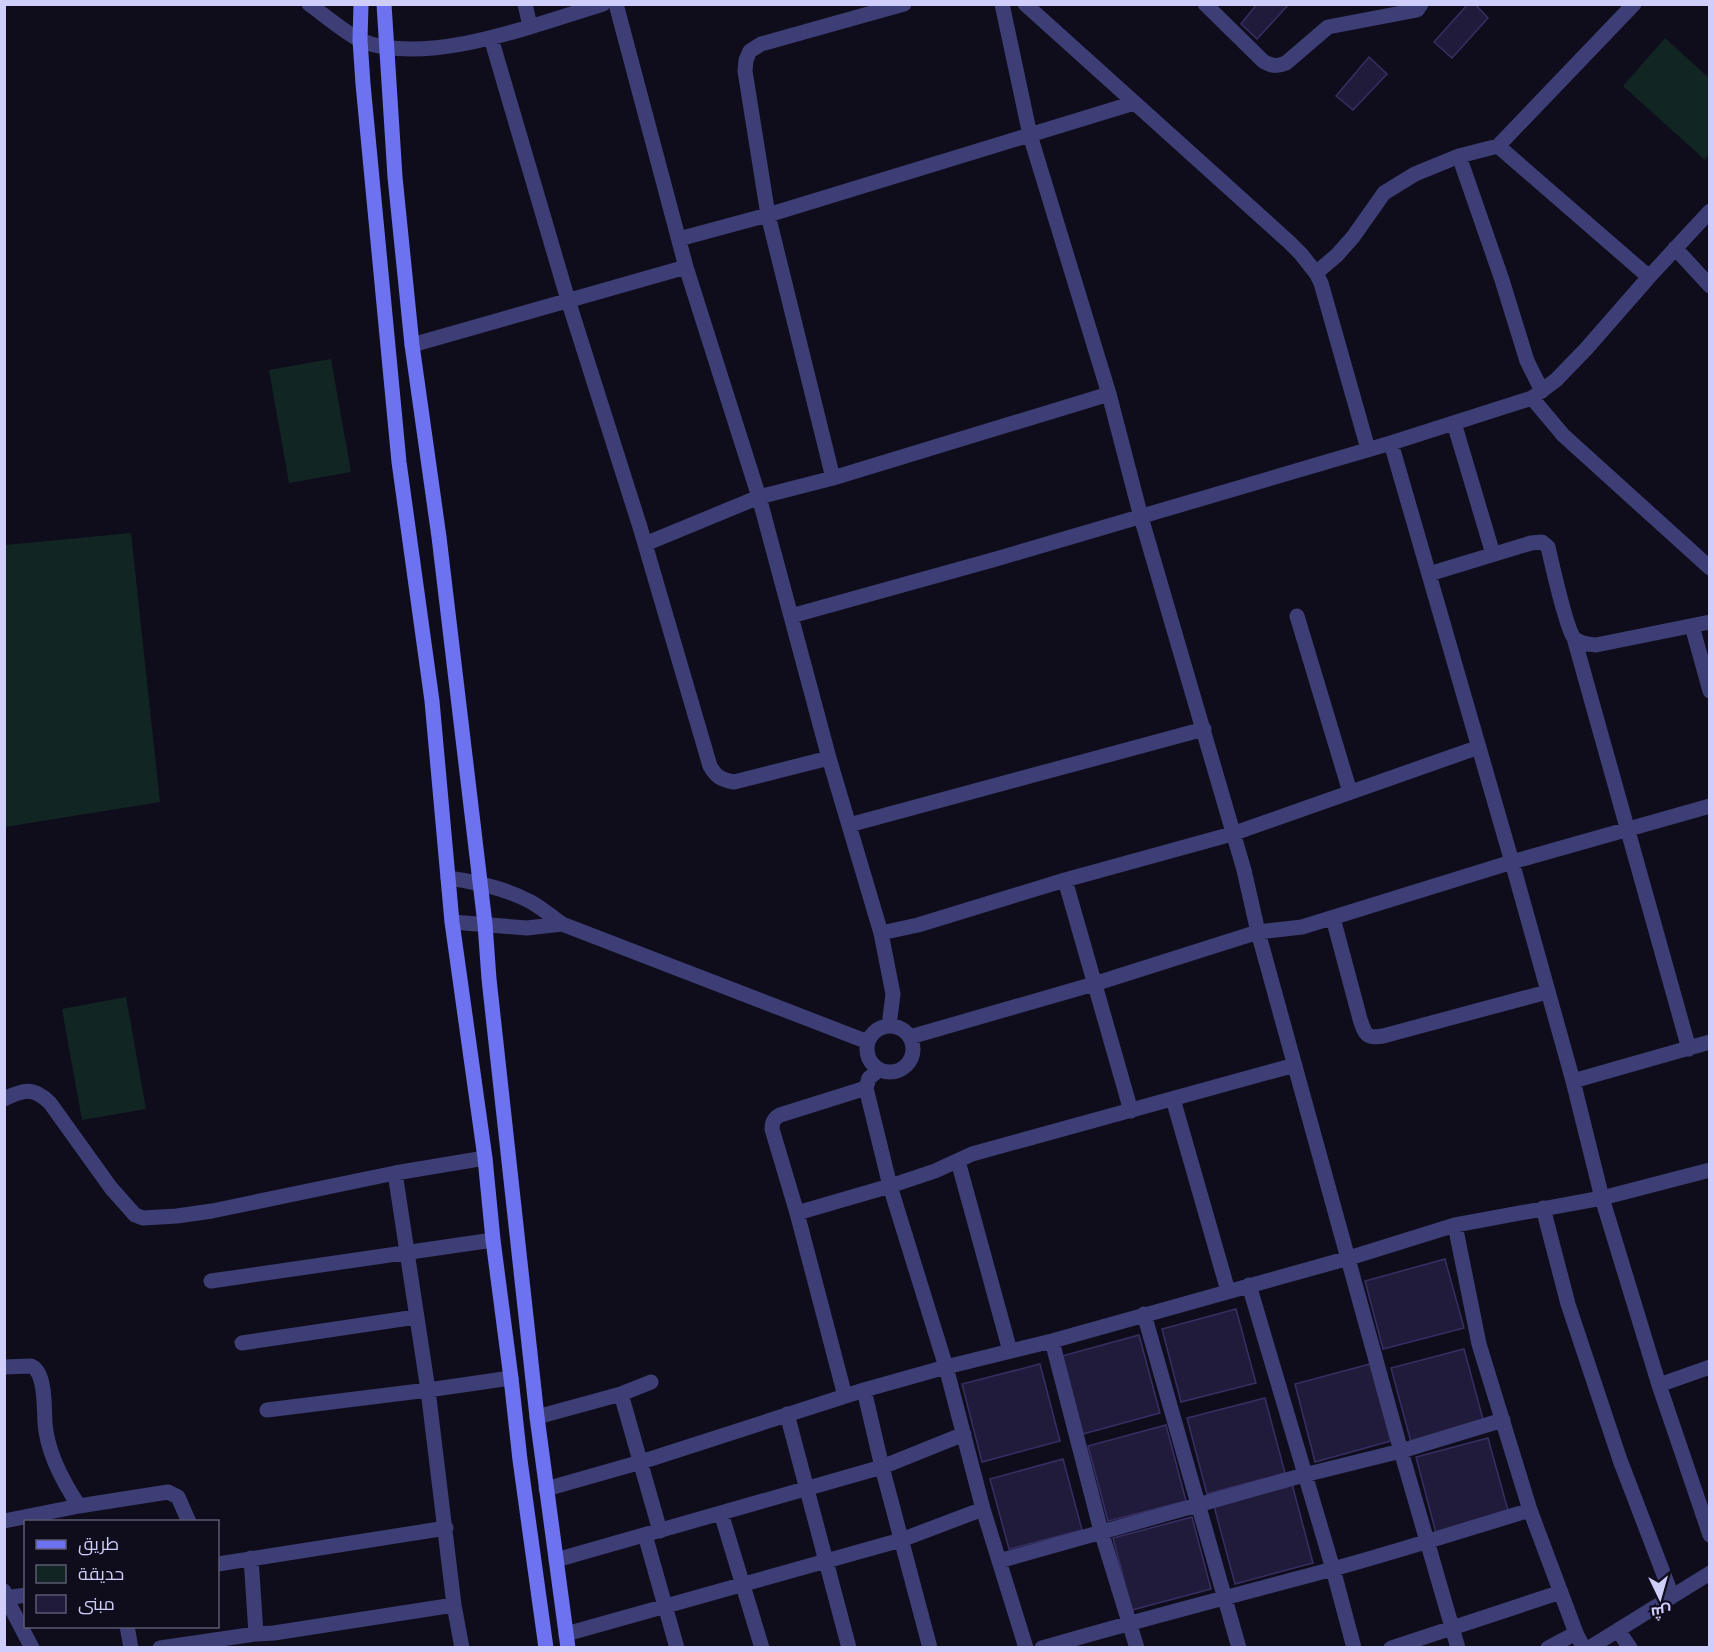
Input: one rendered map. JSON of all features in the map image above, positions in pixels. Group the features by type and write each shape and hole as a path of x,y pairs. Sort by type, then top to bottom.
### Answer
{"main road":[{"path":"361,4 360,40 363,84 399,462 432,700 452,922 485,1158 521,1471 546,1647"},
{"path":"384,4 395,177 412,345 441,549 485,924 537,1417 567,1641"}],"street":[{"path":"309,4 360,40 386,48 410,50 491,38 603,4"},
{"path":"525,4 530,26"},
{"path":"616,4 686,267 759,496 829,759 881,933 893,994 890,1026"},
{"path":"833,478 768,215 747,87 746,60 750,51 761,44 904,4"},
{"path":"1002,4 1030,135 1109,394 1141,517 1244,870 1258,932 1401,1451 1458,1647"},
{"path":"1025,4 1301,254 1316,273 1332,320 1368,449"},
{"path":"1205,4 1270,66 1286,63 1328,27 1416,10 1421,4"},
{"path":"1316,273 1353,237 1384,193 1415,174 1458,156 1498,146 1634,4"},
{"path":"491,38 710,766 715,775 722,780 734,782 829,759"},
{"path":"679,239 768,215 1134,103"},
{"path":"1498,146 1649,277"},
{"path":"1458,156 1502,280 1537,395 1563,435 1710,568"},
{"path":"792,616 1391,443 1537,395 1556,380 1586,349 1710,211"},
{"path":"1675,249 1710,286"},
{"path":"412,345 686,267"},
{"path":"645,544 759,496 833,478 1109,394"},
{"path":"1454,423 1493,554"},
{"path":"1391,443 1512,862 1573,1081 1602,1198 1659,1385 1710,1535"},
{"path":"1429,574 1531,543 1542,542 1548,548 1689,1049"},
{"path":"1297,616 1350,792"},
{"path":"1574,638 1583,644 1596,645 1710,622"},
{"path":"1692,626 1710,691"},
{"path":"849,825 1204,729"},
{"path":"881,933 918,925 1065,880 1232,834 1479,747"},
{"path":"910,1037 1094,984 1258,932 1302,927 1512,862 1710,806"},
{"path":"448,878 502,888 533,903 562,924 868,1042"},
{"path":"1065,880 1131,1111"},
{"path":"1333,918 1360,1019 1368,1036 1374,1038 1383,1036 1547,992"},
{"path":"452,922 527,928 562,924"},
{"path":"890,1026 902,1029 910,1037 914,1049 911,1060 903,1069 891,1072 879,1070 871,1063 867,1053 868,1042 873,1034 880,1028 890,1026"},
{"path":"1573,1081 1710,1042"},
{"path":"797,1213 935,1171 972,1154 1295,1065"},
{"path":"879,1070 869,1078 866,1088 890,1186 946,1367 983,1509 1026,1647"},
{"path":"845,1396 772,1124 775,1117 866,1088"},
{"path":"4,1099 26,1091 36,1091 42,1095 111,1188 135,1215 143,1218 212,1211 395,1173 485,1158"},
{"path":"1173,1099 1228,1291"},
{"path":"958,1161 1010,1351"},
{"path":"546,1489 641,1462 864,1390 1052,1341 1349,1258 1455,1225 1602,1198 1710,1170"},
{"path":"395,1173 428,1390 454,1605 462,1647"},
{"path":"1542,1208 1568,1304 1620,1460 1672,1596"},
{"path":"1455,1225 1479,1344 1530,1510 1581,1643 1592,1646 1710,1573"},
{"path":"211,1281 493,1240"},
{"path":"1249,1285 1354,1647"},
{"path":"1144,1314 1239,1647"},
{"path":"242,1343 416,1317"},
{"path":"1052,1341 1101,1531 1137,1647"},
{"path":"4,1367 35,1367 40,1376 45,1429 50,1448 79,1506"},
{"path":"1659,1385 1710,1367"},
{"path":"267,1410 511,1378"},
{"path":"537,1417 621,1394 651,1382"},
{"path":"864,1390 930,1647"},
{"path":"621,1394 641,1462 665,1606 677,1647"},
{"path":"787,1414 849,1647"},
{"path":"999,1561 1304,1475 1401,1451 1503,1420"},
{"path":"556,1560 882,1467 964,1434"},
{"path":"4,1521 168,1492 178,1497 189,1520"},
{"path":"567,1641 665,1606 901,1540 983,1509"},
{"path":"1042,1647 1333,1569 1530,1510"},
{"path":"721,1513 762,1647"},
{"path":"219,1564 446,1528"},
{"path":"251,1558 256,1634"},
{"path":"1391,1647 1561,1592"},
{"path":"24,1595 5,1594 32,1647"},
{"path":"160,1647 201,1644 256,1634 275,1640 454,1605"},
{"path":"127,1628 131,1647"},
{"path":"1618,1630 1630,1647"},
{"path":"1548,1647 1576,1633"}],"green space":[{"path":"1665,38 1709,78 1709,154 1705,160 1623,86"},
{"path":"331,359 351,472 289,483 269,370"},
{"path":"131,533 160,802 5,827 5,545"},
{"path":"126,997 146,1109 82,1120 62,1009"}],"building":[{"path":"1257,4 1289,4 1257,39 1241,24"},
{"path":"1468,4 1475,4 1488,18 1452,58 1434,42"},
{"path":"1369,57 1387,74 1353,110 1336,96"},
{"path":"1445,1259 1464,1328 1383,1349 1365,1281"},
{"path":"1236,1309 1256,1383 1181,1402 1162,1329"},
{"path":"1139,1335 1160,1413 1083,1434 1062,1356"},
{"path":"1464,1349 1484,1423 1411,1442 1391,1368"},
{"path":"1040,1364 1060,1441 982,1462 962,1384"},
{"path":"1370,1364 1391,1441 1315,1462 1295,1384"},
{"path":"1265,1398 1285,1473 1207,1494 1187,1418"},
{"path":"1166,1425 1186,1501 1108,1521 1088,1446"},
{"path":"1488,1438 1509,1514 1436,1533 1416,1457"},
{"path":"1063,1459 1082,1530 1009,1549 990,1479"},
{"path":"1292,1484 1313,1563 1235,1584 1214,1506"},
{"path":"1192,1517 1211,1589 1132,1610 1113,1538"}]}
